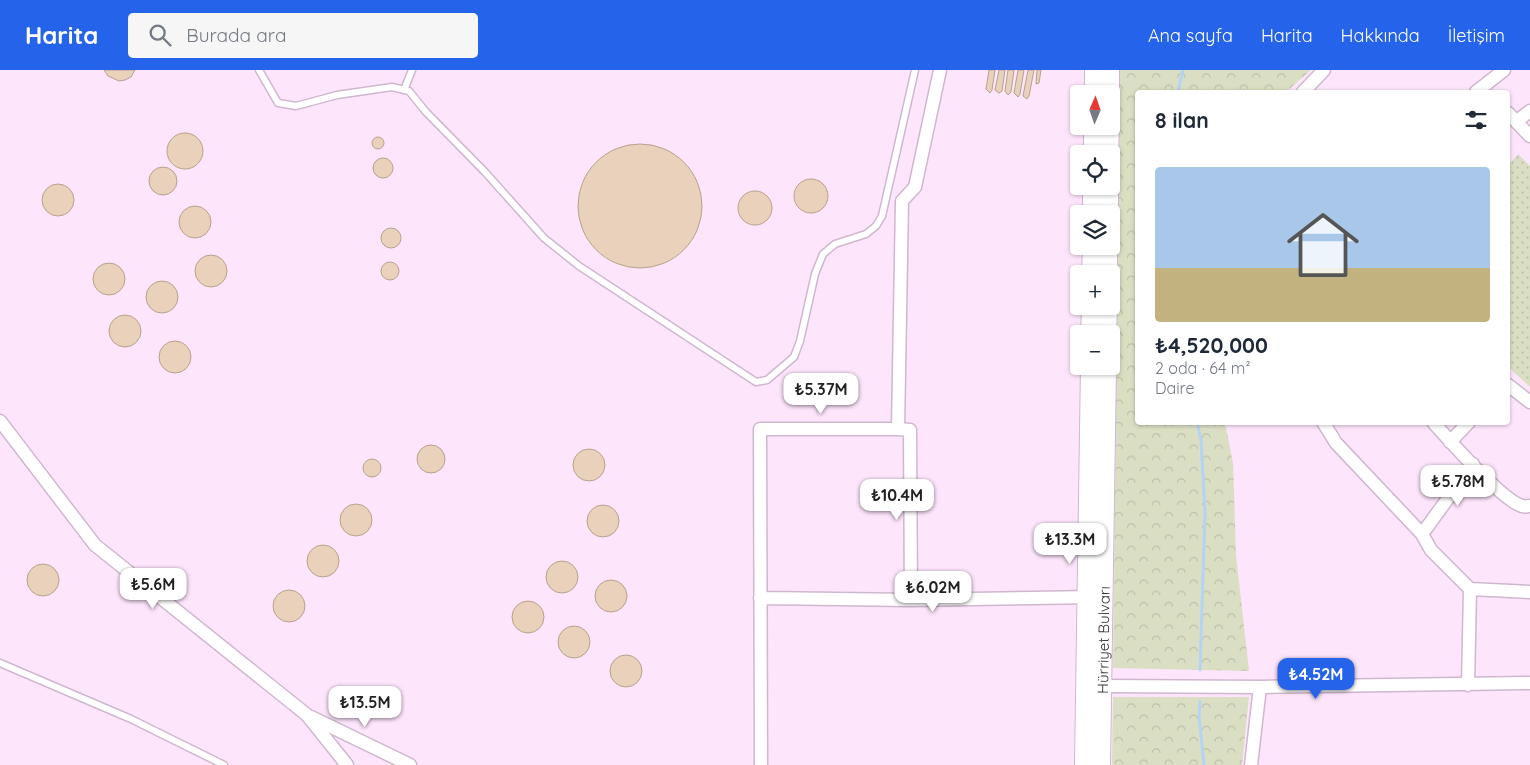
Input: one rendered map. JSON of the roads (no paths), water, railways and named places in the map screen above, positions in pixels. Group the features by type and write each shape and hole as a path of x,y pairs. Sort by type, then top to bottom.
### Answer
{"main road":[{"path":"1094,70 1094,85"},
{"path":"1110,70 1110,85"},
{"name":"Hürriyet Bulvarı","path":"1084,765 1090,375"},
{"name":"Hürriyet Bulvarı","path":"1101,765 1107,375"}],"street":[{"path":"898,429 902,201 915,187 940,70"},
{"path":"1305,90 1324,70"},
{"path":"1483,90 1504,70"},
{"path":"1530,111 1512,117 1530,136"},
{"path":"1510,387 1530,402"},
{"path":"0,421 94,545 307,715 410,765"},
{"path":"1325,425 1336,443 1422,534 1432,550 1470,589 1530,592"},
{"path":"1436,425 1450,442 1502,493 1522,506 1530,506"},
{"path":"1450,442 1466,425"},
{"path":"762,765 760,429 910,430 911,600"},
{"path":"1422,534 1472,464"},
{"path":"1468,685 1470,589"},
{"path":"760,598 911,600 1086,599 1104,596"},
{"path":"1103,686 1260,687 1530,683"},
{"path":"1251,765 1260,687"},
{"path":"307,715 347,765"}],"lane":[{"path":"259,70 278,103 296,106 336,95 392,87 409,91 426,112 485,172 544,238 579,266 756,382 767,380 794,357 800,341 815,274 823,254 835,244 866,234 876,226 882,216 916,70"},
{"path":"404,90 412,70"},
{"path":"0,663 131,719 224,765"}],"waterway":[{"path":"1178,90 1183,70"},
{"path":"1198,425 1201,440 1205,512 1200,670"},
{"path":"1200,702 1199,716 1204,765"}]}
